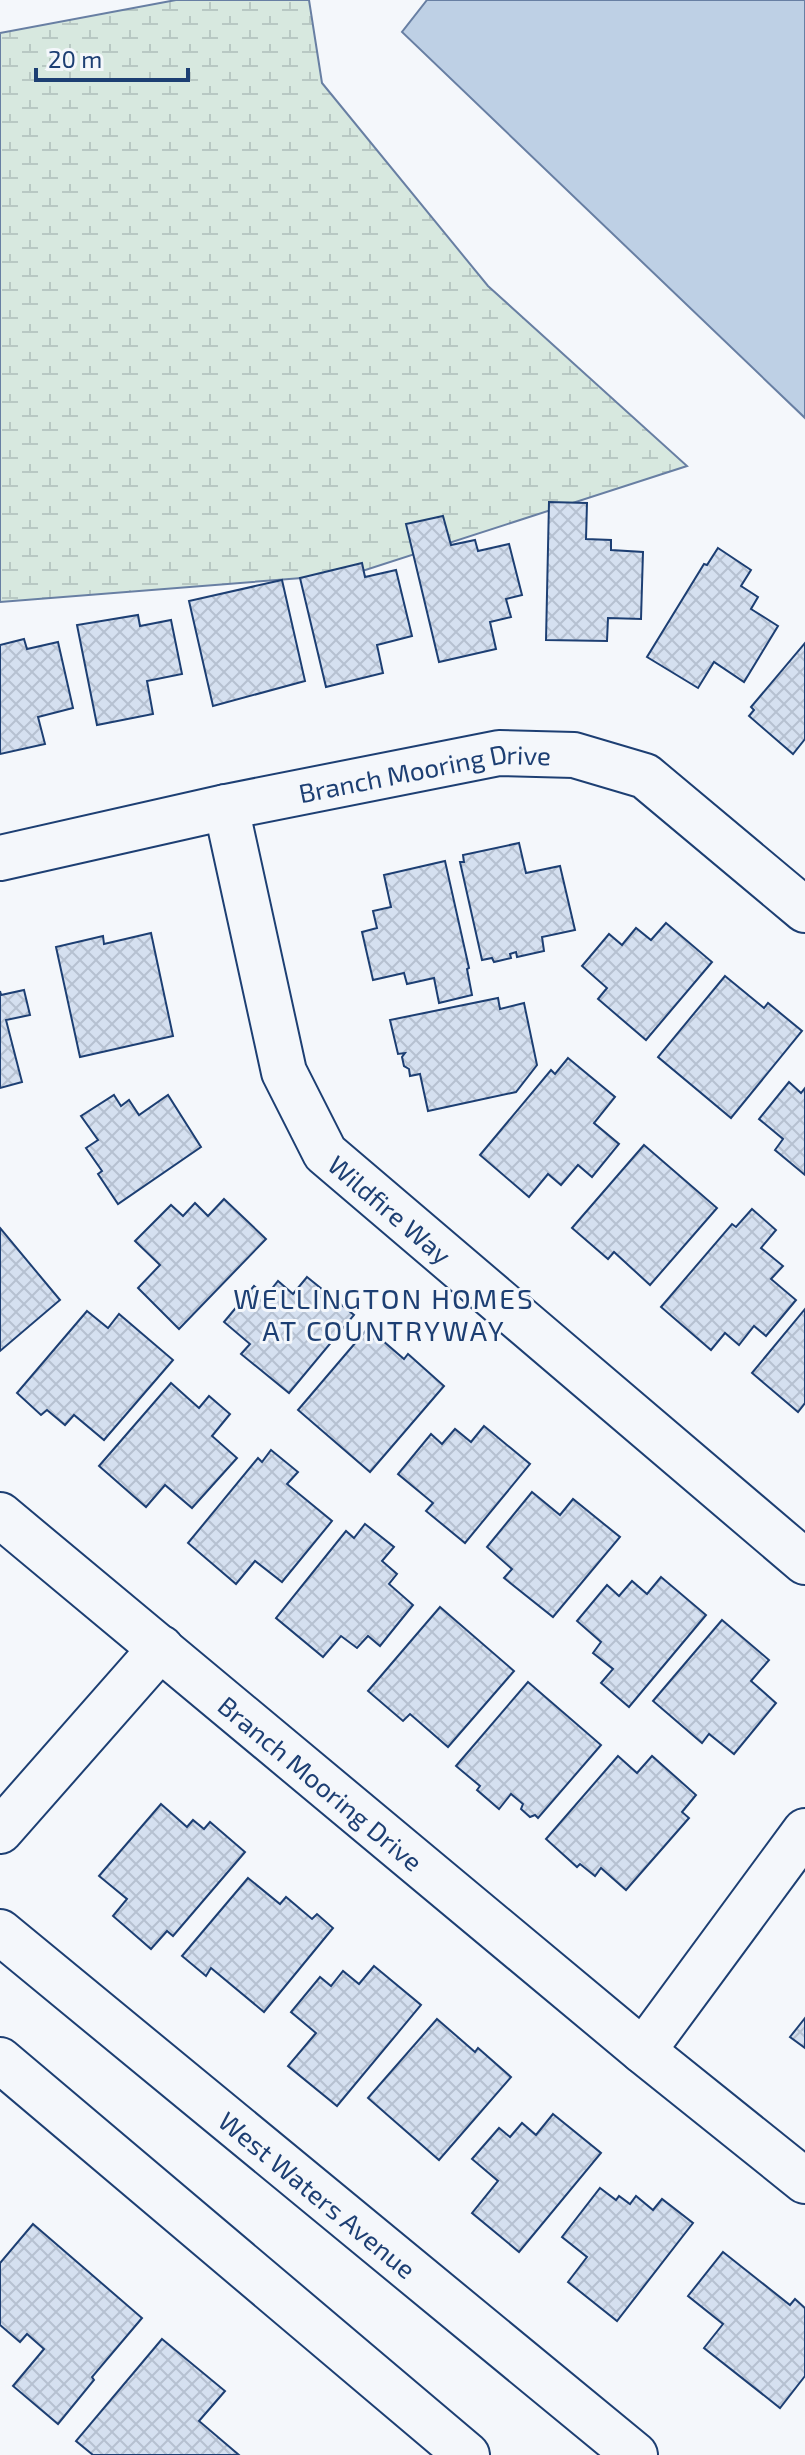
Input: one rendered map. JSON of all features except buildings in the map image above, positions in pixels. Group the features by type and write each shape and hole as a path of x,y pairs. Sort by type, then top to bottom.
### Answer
{"street":[{"name":"Branch Mooring Drive","path":"0,858 226,807 499,753 574,755 645,776 805,910"},
{"name":"Wildfire Way","path":"226,807 284,1072 325,1153 805,1562"},
{"name":"Branch Mooring Drive","path":"0,1515 643,2051 805,2181"},
{"path":"0,1831 161,1648"},
{"path":"643,2051 805,1831"},
{"name":"West Waters Avenue","path":"0,1932 635,2455"},
{"path":"0,2060 467,2455"}],"green space":[{"path":"176,0 309,0 322,83 488,286 687,466 353,574 0,602 0,33"}],"water":[{"path":"427,0 805,0 805,418 402,32"}],"district":[{"name":"WELLINGTON HOMES AT COUNTRYWAY","path":"384,1314"}]}
